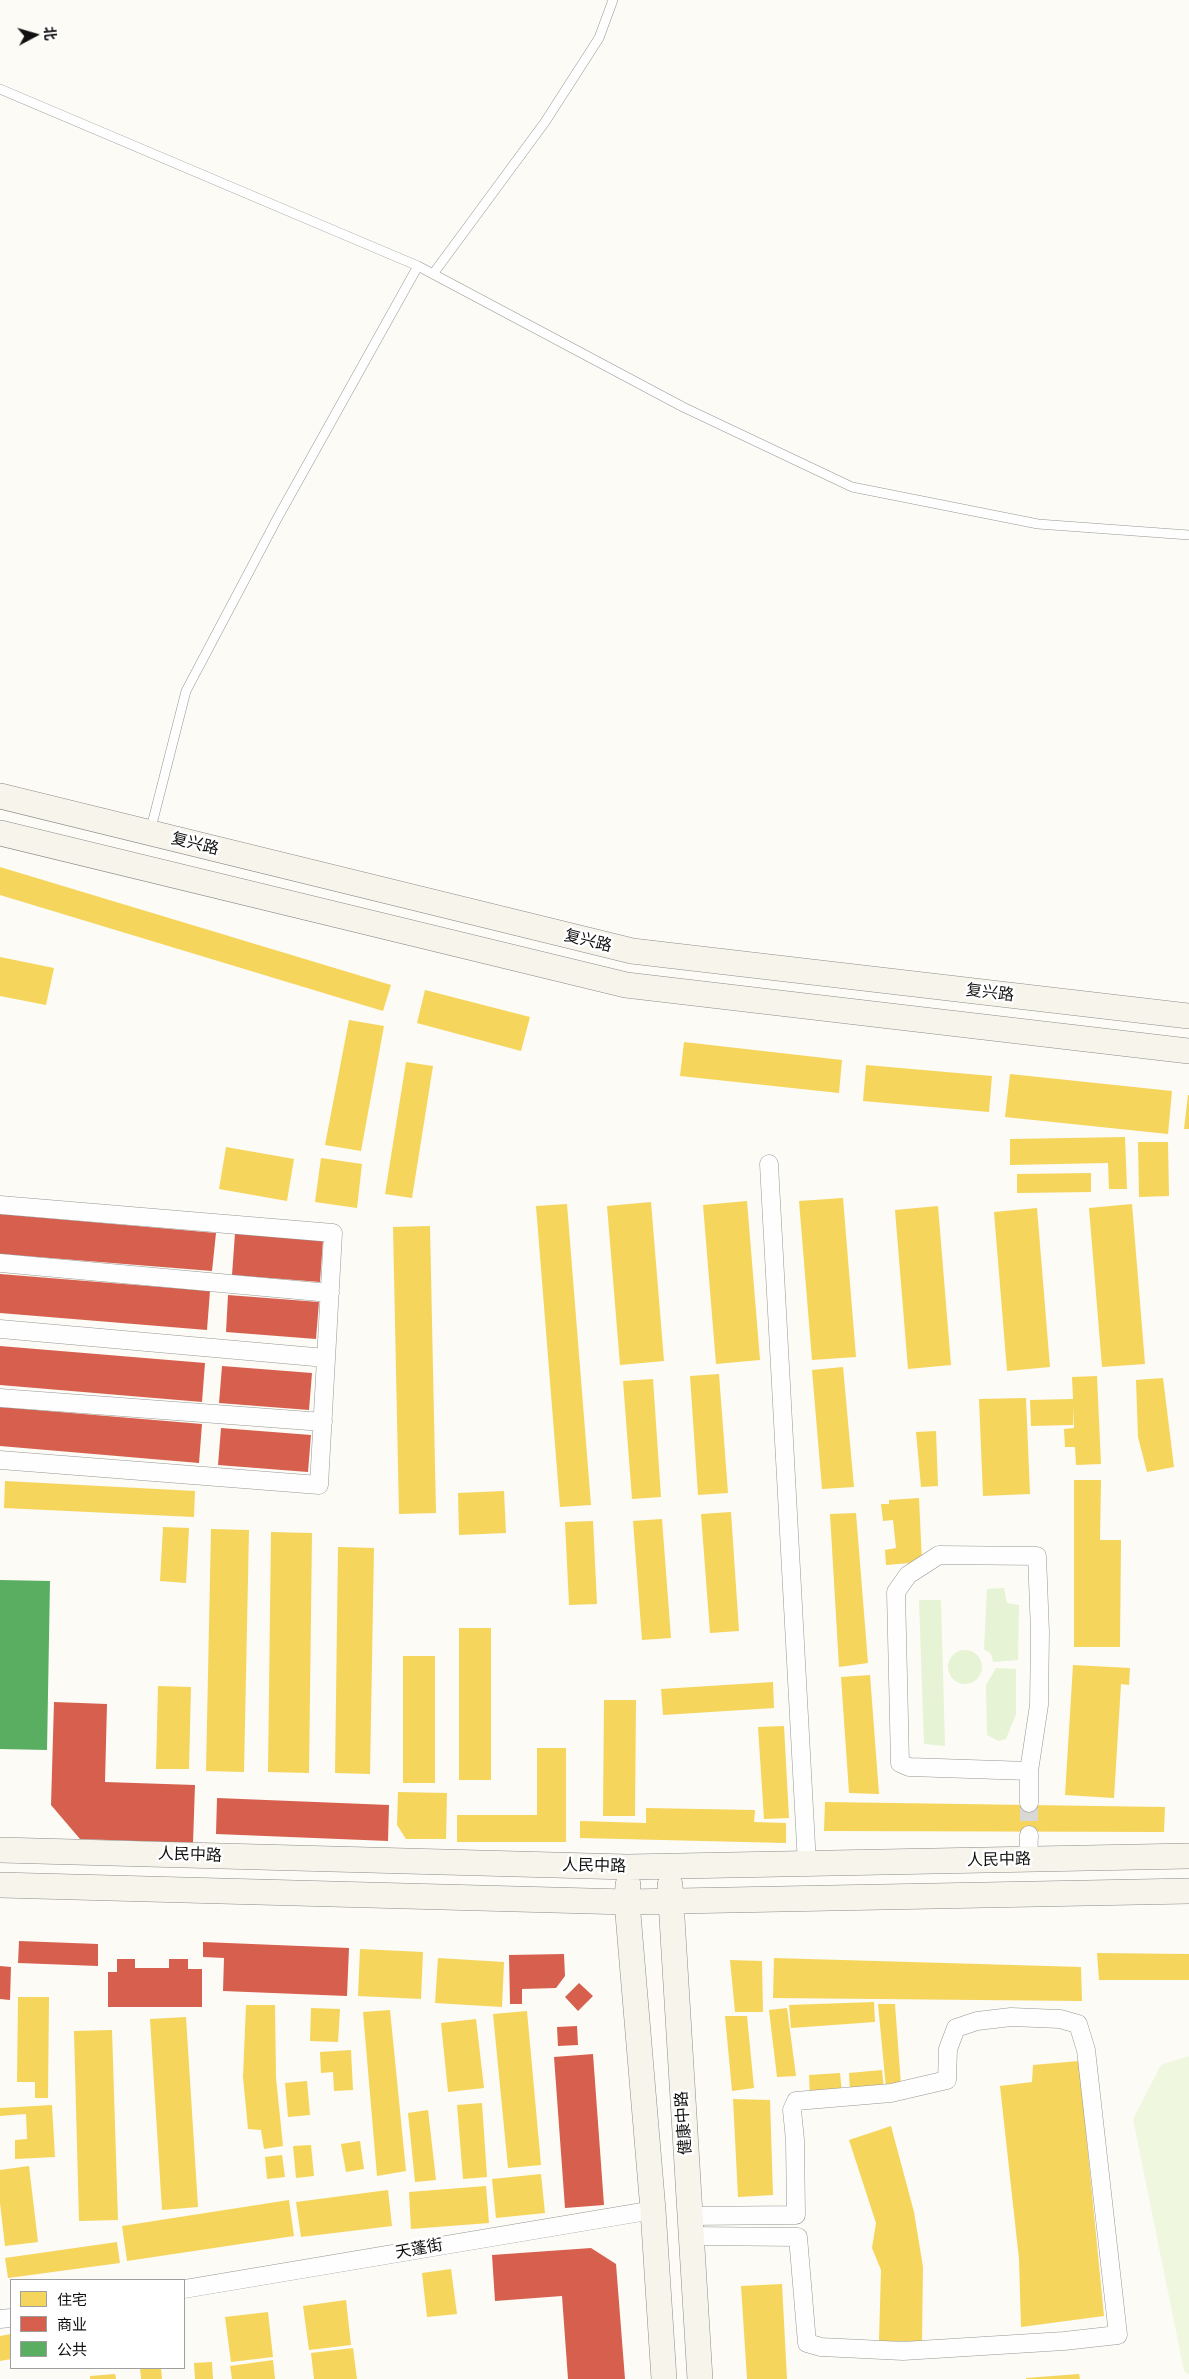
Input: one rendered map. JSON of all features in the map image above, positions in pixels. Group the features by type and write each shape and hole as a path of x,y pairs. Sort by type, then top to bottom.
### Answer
{"street":[{"name":"复兴路","path":"0,796 632,952 1189,1016"},
{"name":"复兴路","path":"0,832 626,985 1189,1051"},
{"path":"769,1164 807,1864"},
{"path":"0,1205 333,1233 319,1485 0,1460"},
{"path":"0,1263 330,1293"},
{"path":"0,1329 326,1358"},
{"path":"0,1398 323,1422"},
{"path":"1029,1771 909,1767 900,1763 896,1592 908,1575 939,1555 1037,1556 1040,1632 1039,1705 1029,1771 1029,1803"},
{"path":"1028,1860 1029,1835"},
{"name":"人民中路","path":"0,1850 628,1867 1189,1856"},
{"path":"628,1867 627,1902 653,2210 664,2379"},
{"name":"健康中路","path":"670,1867 670,1902 700,2379"},
{"path":"0,1885 627,1902 1189,1891"},
{"path":"1011,2017 1060,2018 1078,2024 1086,2050 1118,2335 1064,2341 903,2351 821,2347 807,2343 798,2237 691,2226 796,2215 795,2140 792,2110 796,2101 891,2093 947,2080 948,2048 956,2028 977,2022 1011,2017"},
{"name":"天蓬街","path":"185,2289 653,2210"}],"lane":[{"path":"433,274 545,122 599,38 613,0"},
{"path":"0,89 418,266 683,407 852,487 1038,524 1189,535"},
{"path":"150,832 186,691 278,517 418,266"}],"green space":[{"path":"1004,1588 1007,1603 1019,1605 1018,1660 993,1662 991,1654 984,1649 987,1589"},
{"path":"919,1600 941,1600 945,1746 924,1744"},
{"path":"965,1650 977,1655 982,1667 977,1679 965,1684 953,1679 948,1667 953,1655"},
{"path":"996,1668 1016,1669 1016,1714 1006,1739 998,1741 987,1735 986,1685"},
{"path":"1189,2056 1189,2375 1184,2371 1133,2119 1161,2065"}],"building: 住宅":[{"path":"0,867 391,985 383,1011 0,895"},
{"path":"0,957 54,968 46,1005 0,996"},
{"path":"425,990 530,1017 521,1051 417,1023"},
{"path":"349,1020 384,1026 361,1151 325,1145"},
{"path":"684,1042 842,1060 839,1093 680,1076"},
{"path":"406,1062 433,1066 412,1198 385,1194"},
{"path":"866,1065 992,1076 989,1112 863,1101"},
{"path":"1010,1074 1172,1091 1168,1134 1005,1117"},
{"path":"1188,1095 1189,1129 1184,1129"},
{"path":"1125,1137 1127,1189 1109,1189 1108,1163 1010,1165 1010,1139"},
{"path":"1138,1142 1168,1142 1169,1196 1139,1197"},
{"path":"226,1147 294,1159 287,1201 219,1189"},
{"path":"321,1158 362,1164 357,1208 315,1202"},
{"path":"1091,1173 1091,1192 1017,1193 1017,1174"},
{"path":"843,1198 856,1357 812,1360 799,1201"},
{"path":"747,1201 760,1360 716,1364 703,1205"},
{"path":"651,1202 664,1361 620,1365 607,1206"},
{"path":"567,1204 591,1505 560,1507 536,1206"},
{"path":"1132,1204 1145,1364 1102,1367 1089,1208"},
{"path":"938,1206 951,1365 908,1369 895,1210"},
{"path":"1037,1208 1050,1367 1007,1371 994,1212"},
{"path":"430,1226 436,1513 399,1514 393,1227"},
{"path":"843,1367 854,1487 822,1489 812,1370"},
{"path":"719,1374 728,1493 698,1495 690,1376"},
{"path":"1097,1376 1101,1464 1076,1465 1075,1447 1065,1447 1064,1429 1074,1428 1073,1407 1073,1425 1031,1426 1030,1400 1073,1399 1072,1377"},
{"path":"1163,1378 1174,1467 1147,1472 1138,1437 1136,1380"},
{"path":"653,1379 661,1497 632,1499 623,1381"},
{"path":"1026,1398 1030,1494 983,1496 979,1399"},
{"path":"936,1431 938,1486 921,1487 916,1432"},
{"path":"1074,1480 1101,1480 1100,1540 1121,1540 1120,1647 1074,1647"},
{"path":"5,1481 195,1491 194,1517 4,1508"},
{"path":"504,1491 506,1533 459,1535 458,1493"},
{"path":"919,1498 922,1562 886,1565 885,1550 896,1548 893,1520 883,1521 881,1504 889,1504 889,1500"},
{"path":"731,1512 739,1631 710,1633 701,1514"},
{"path":"856,1513 868,1663 839,1667 830,1514"},
{"path":"662,1519 671,1638 642,1640 633,1521"},
{"path":"593,1521 597,1604 569,1605 565,1522"},
{"path":"163,1527 189,1528 186,1583 160,1581"},
{"path":"211,1529 249,1530 244,1772 206,1771"},
{"path":"271,1532 312,1533 309,1773 268,1772"},
{"path":"338,1547 374,1548 370,1774 335,1773"},
{"path":"459,1628 491,1628 491,1780 459,1780"},
{"path":"403,1656 435,1656 435,1783 403,1783"},
{"path":"1073,1665 1130,1668 1129,1685 1121,1684 1114,1798 1065,1795"},
{"path":"870,1675 879,1794 849,1793 841,1677"},
{"path":"773,1682 774,1708 663,1715 661,1689"},
{"path":"158,1686 191,1687 189,1769 156,1769"},
{"path":"604,1700 636,1700 635,1816 603,1816"},
{"path":"784,1726 789,1818 764,1819 758,1727"},
{"path":"537,1748 566,1748 566,1842 457,1842 457,1815 537,1815"},
{"path":"398,1792 447,1793 446,1839 406,1839 397,1825"},
{"path":"825,1802 1165,1807 1164,1832 824,1831"},
{"path":"646,1808 755,1810 754,1822 786,1823 786,1843 580,1838 580,1821 646,1823"},
{"path":"360,1949 423,1952 421,1999 358,1996"},
{"path":"1097,1953 1189,1954 1189,1980 1099,1980"},
{"path":"438,1958 504,1962 502,2007 435,2003"},
{"path":"774,1958 1081,1967 1082,2001 773,1998"},
{"path":"730,1960 762,1961 763,2012 735,2012"},
{"path":"18,1997 49,1997 48,2098 35,2098 35,2082 17,2082"},
{"path":"874,2002 875,2022 791,2028 789,2005"},
{"path":"878,2004 895,2004 901,2085 886,2088"},
{"path":"246,2005 275,2005 276,2078 283,2146 264,2149 261,2130 248,2129 243,2077"},
{"path":"311,2008 340,2009 338,2042 310,2041"},
{"path":"787,2008 796,2076 777,2077 769,2010"},
{"path":"390,2010 406,2171 377,2176 363,2012"},
{"path":"527,2011 541,2165 508,2168 493,2014"},
{"path":"725,2016 747,2016 754,2088 732,2091"},
{"path":"186,2017 198,2207 162,2210 150,2019"},
{"path":"476,2019 484,2088 448,2092 441,2023"},
{"path":"112,2030 118,2220 79,2221 74,2031"},
{"path":"351,2050 353,2090 334,2091 333,2072 321,2073 320,2052"},
{"path":"1079,2061 1104,2316 1021,2327 1019,2259 1000,2086 1032,2082 1033,2065"},
{"path":"882,2070 884,2089 850,2092 849,2073"},
{"path":"840,2073 842,2093 810,2098 809,2075"},
{"path":"307,2081 310,2115 288,2117 285,2083"},
{"path":"733,2099 770,2100 773,2195 738,2197"},
{"path":"482,2103 487,2177 463,2179 457,2105"},
{"path":"52,2105 55,2157 15,2159 15,2140 27,2139 26,2114 0,2116 0,2108"},
{"path":"428,2110 436,2180 415,2182 408,2113"},
{"path":"891,2126 914,2212 923,2267 922,2341 879,2341 881,2270 872,2248 876,2223 849,2140"},
{"path":"360,2141 364,2169 346,2172 341,2144"},
{"path":"311,2145 314,2176 296,2178 293,2146"},
{"path":"282,2155 285,2177 267,2179 265,2157"},
{"path":"29,2166 38,2242 5,2246 0,2203 0,2170"},
{"path":"541,2174 545,2213 496,2218 492,2179"},
{"path":"486,2186 489,2223 411,2229 409,2192"},
{"path":"388,2190 392,2226 301,2237 296,2202"},
{"path":"289,2200 294,2236 127,2261 122,2226"},
{"path":"117,2242 120,2263 8,2278 5,2258"},
{"path":"451,2269 457,2314 427,2317 422,2273"},
{"path":"782,2284 787,2379 747,2379 741,2286"},
{"path":"346,2300 351,2345 309,2350 303,2306"},
{"path":"268,2312 273,2357 231,2362 225,2317"},
{"path":"10,2334 10,2359 0,2361 0,2336"},
{"path":"353,2348 357,2379 314,2379 311,2353"},
{"path":"273,2360 275,2379 232,2379 230,2366"},
{"path":"212,2362 213,2379 195,2379 194,2363"},
{"path":"140,2369 161,2369 162,2379 141,2379"},
{"path":"115,2374 116,2379 90,2379 90,2376"},
{"path":"1079,2374 1080,2379 1026,2379 1026,2378"}],"building: 商业":[{"path":"0,1214 216,1233 212,1271 0,1254"},
{"path":"235,1233 323,1240 320,1282 232,1275"},
{"path":"0,1274 210,1291 207,1330 0,1313"},
{"path":"228,1295 319,1302 316,1339 226,1332"},
{"path":"0,1346 205,1363 202,1402 0,1385"},
{"path":"222,1366 312,1373 309,1410 219,1403"},
{"path":"0,1407 202,1424 199,1463 0,1446"},
{"path":"221,1428 311,1435 308,1472 218,1465"},
{"path":"54,1702 107,1704 105,1782 195,1785 193,1843 80,1839 51,1805"},
{"path":"217,1798 389,1805 388,1841 216,1834"},
{"path":"19,1941 98,1944 98,1966 18,1963"},
{"path":"203,1942 349,1948 347,1996 223,1991 224,1958 203,1957"},
{"path":"564,1954 565,1976 556,1988 522,1989 522,2004 510,2004 509,1955"},
{"path":"117,1959 135,1959 135,1968 169,1968 169,1959 188,1959 188,1969 202,1969 202,2007 108,2007 108,1972 117,1972"},
{"path":"0,1966 11,1967 10,2000 0,1999"},
{"path":"579,1983 593,1996 578,2011 565,1997"},
{"path":"577,2026 578,2045 558,2046 557,2027"},
{"path":"593,2054 604,2205 565,2208 554,2057"},
{"path":"591,2248 616,2264 625,2379 568,2379 562,2296 495,2301 492,2255"}],"building: 公共":[{"path":"0,1580 50,1581 47,1750 0,1749"}],"tunnel":[{"path":"1029,1803 1029,1835"}]}
